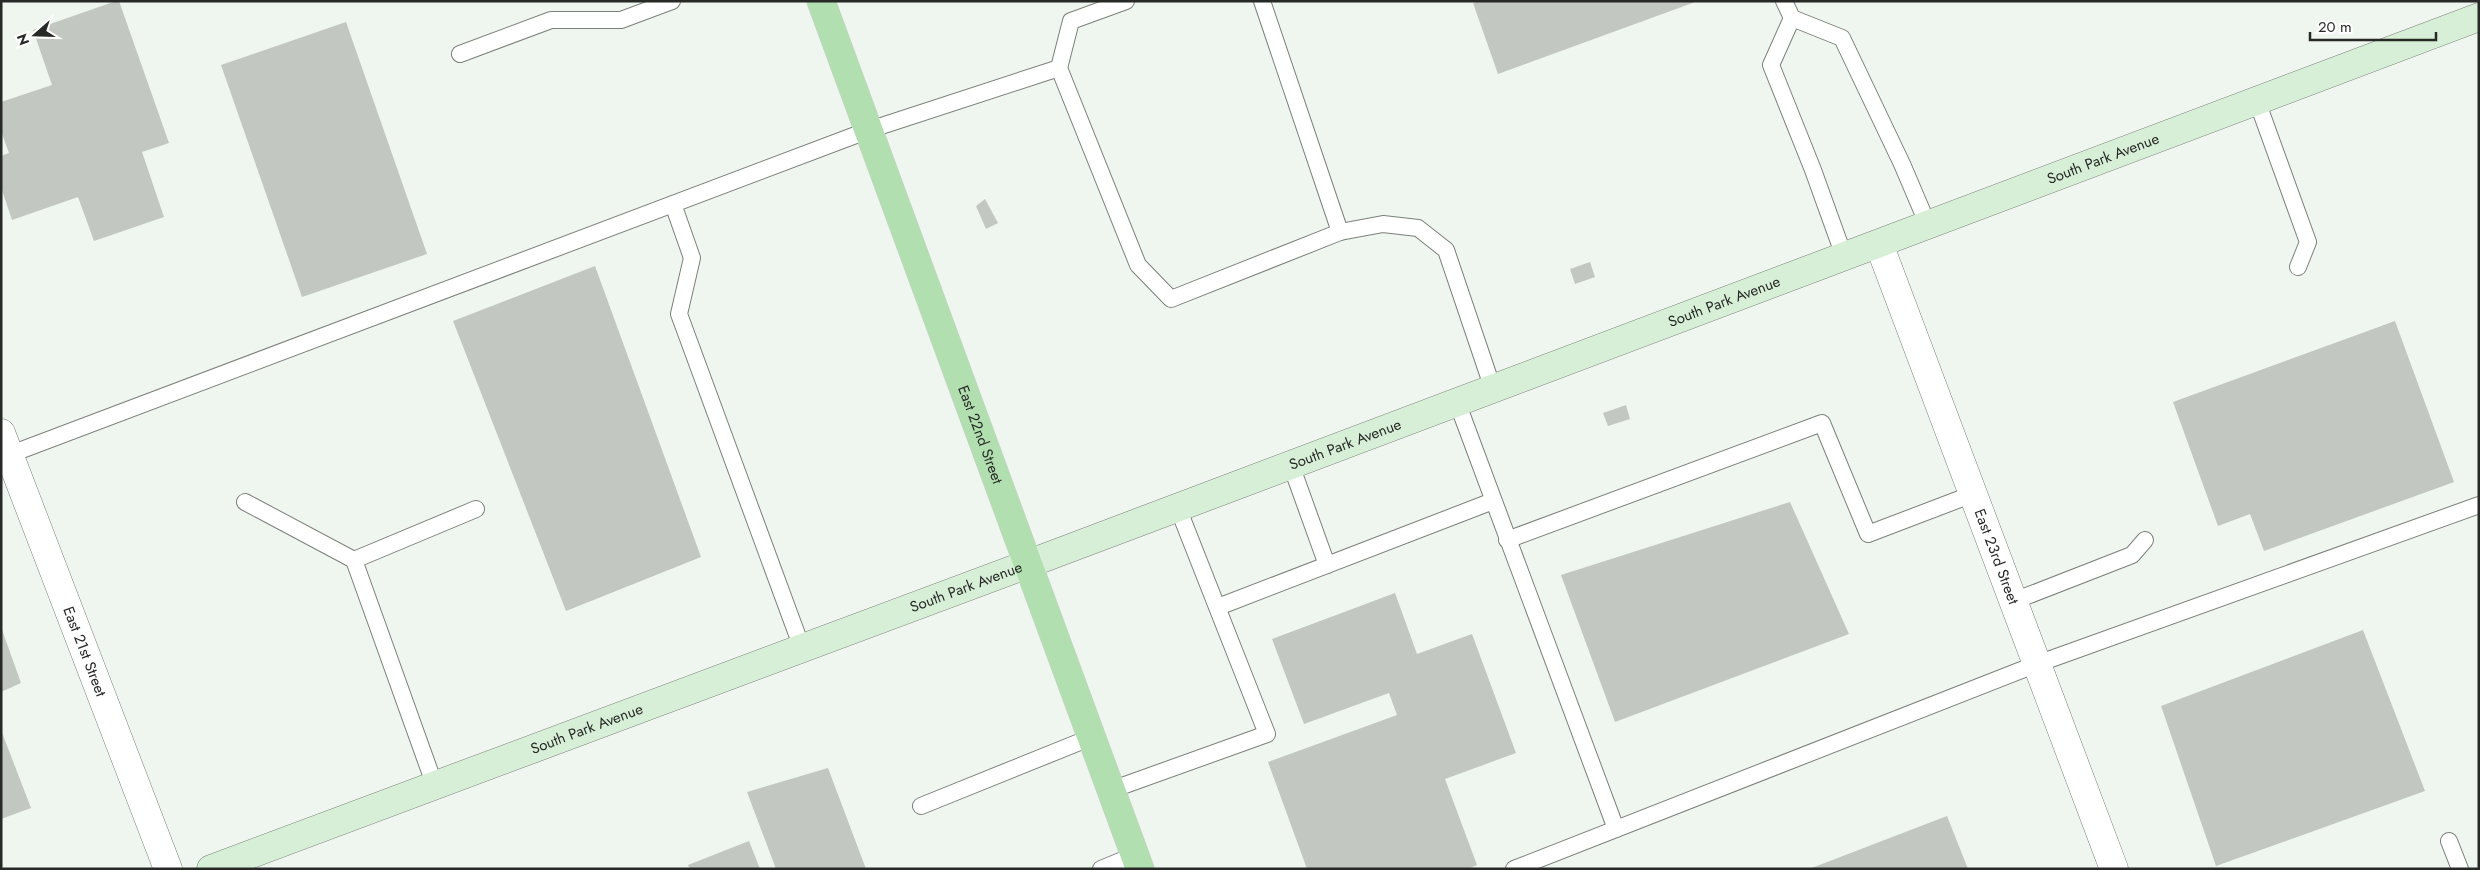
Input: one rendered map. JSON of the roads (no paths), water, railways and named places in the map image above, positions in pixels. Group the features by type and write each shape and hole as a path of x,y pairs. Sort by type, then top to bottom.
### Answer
{"main road":[{"name":"East 22nd Street","path":"821,1 1138,862"},
{"name":"South Park Avenue","path":"211,869 1178,508 2479,18"}],"street":[{"name":"East 23rd Street","path":"1879,244 2114,869"},
{"name":"East 21st Street","path":"4,449 168,869"}],"lane":[{"path":"460,54 551,20 621,20 672,1"},
{"path":"1126,1 1071,21 1059,68 1138,265 1171,299 1340,232 1384,224 1418,228 1446,250 1493,388"},
{"path":"1262,1 1340,232"},
{"path":"1784,1 1792,18 1842,38 1902,164 1928,225"},
{"path":"1792,18 1771,65 1813,170 1844,256"},
{"path":"4,449 673,204 869,130 1059,68"},
{"path":"2257,101 2308,242 2298,267"},
{"path":"673,204 692,258 679,314 802,648"},
{"path":"1457,402 1616,829"},
{"path":"1507,540 1822,424 1868,534 1973,494"},
{"path":"1291,465 1327,565"},
{"path":"1218,607 1493,501"},
{"path":"245,502 354,560 435,786"},
{"path":"1514,869 2038,664 2479,505"},
{"path":"1111,790 1267,734 1178,508"},
{"path":"354,560 476,509"},
{"path":"2014,601 2132,555 2145,540"},
{"path":"921,806 1092,737"},
{"path":"2449,840 2460,869"},
{"path":"1101,869 1138,862"}]}
